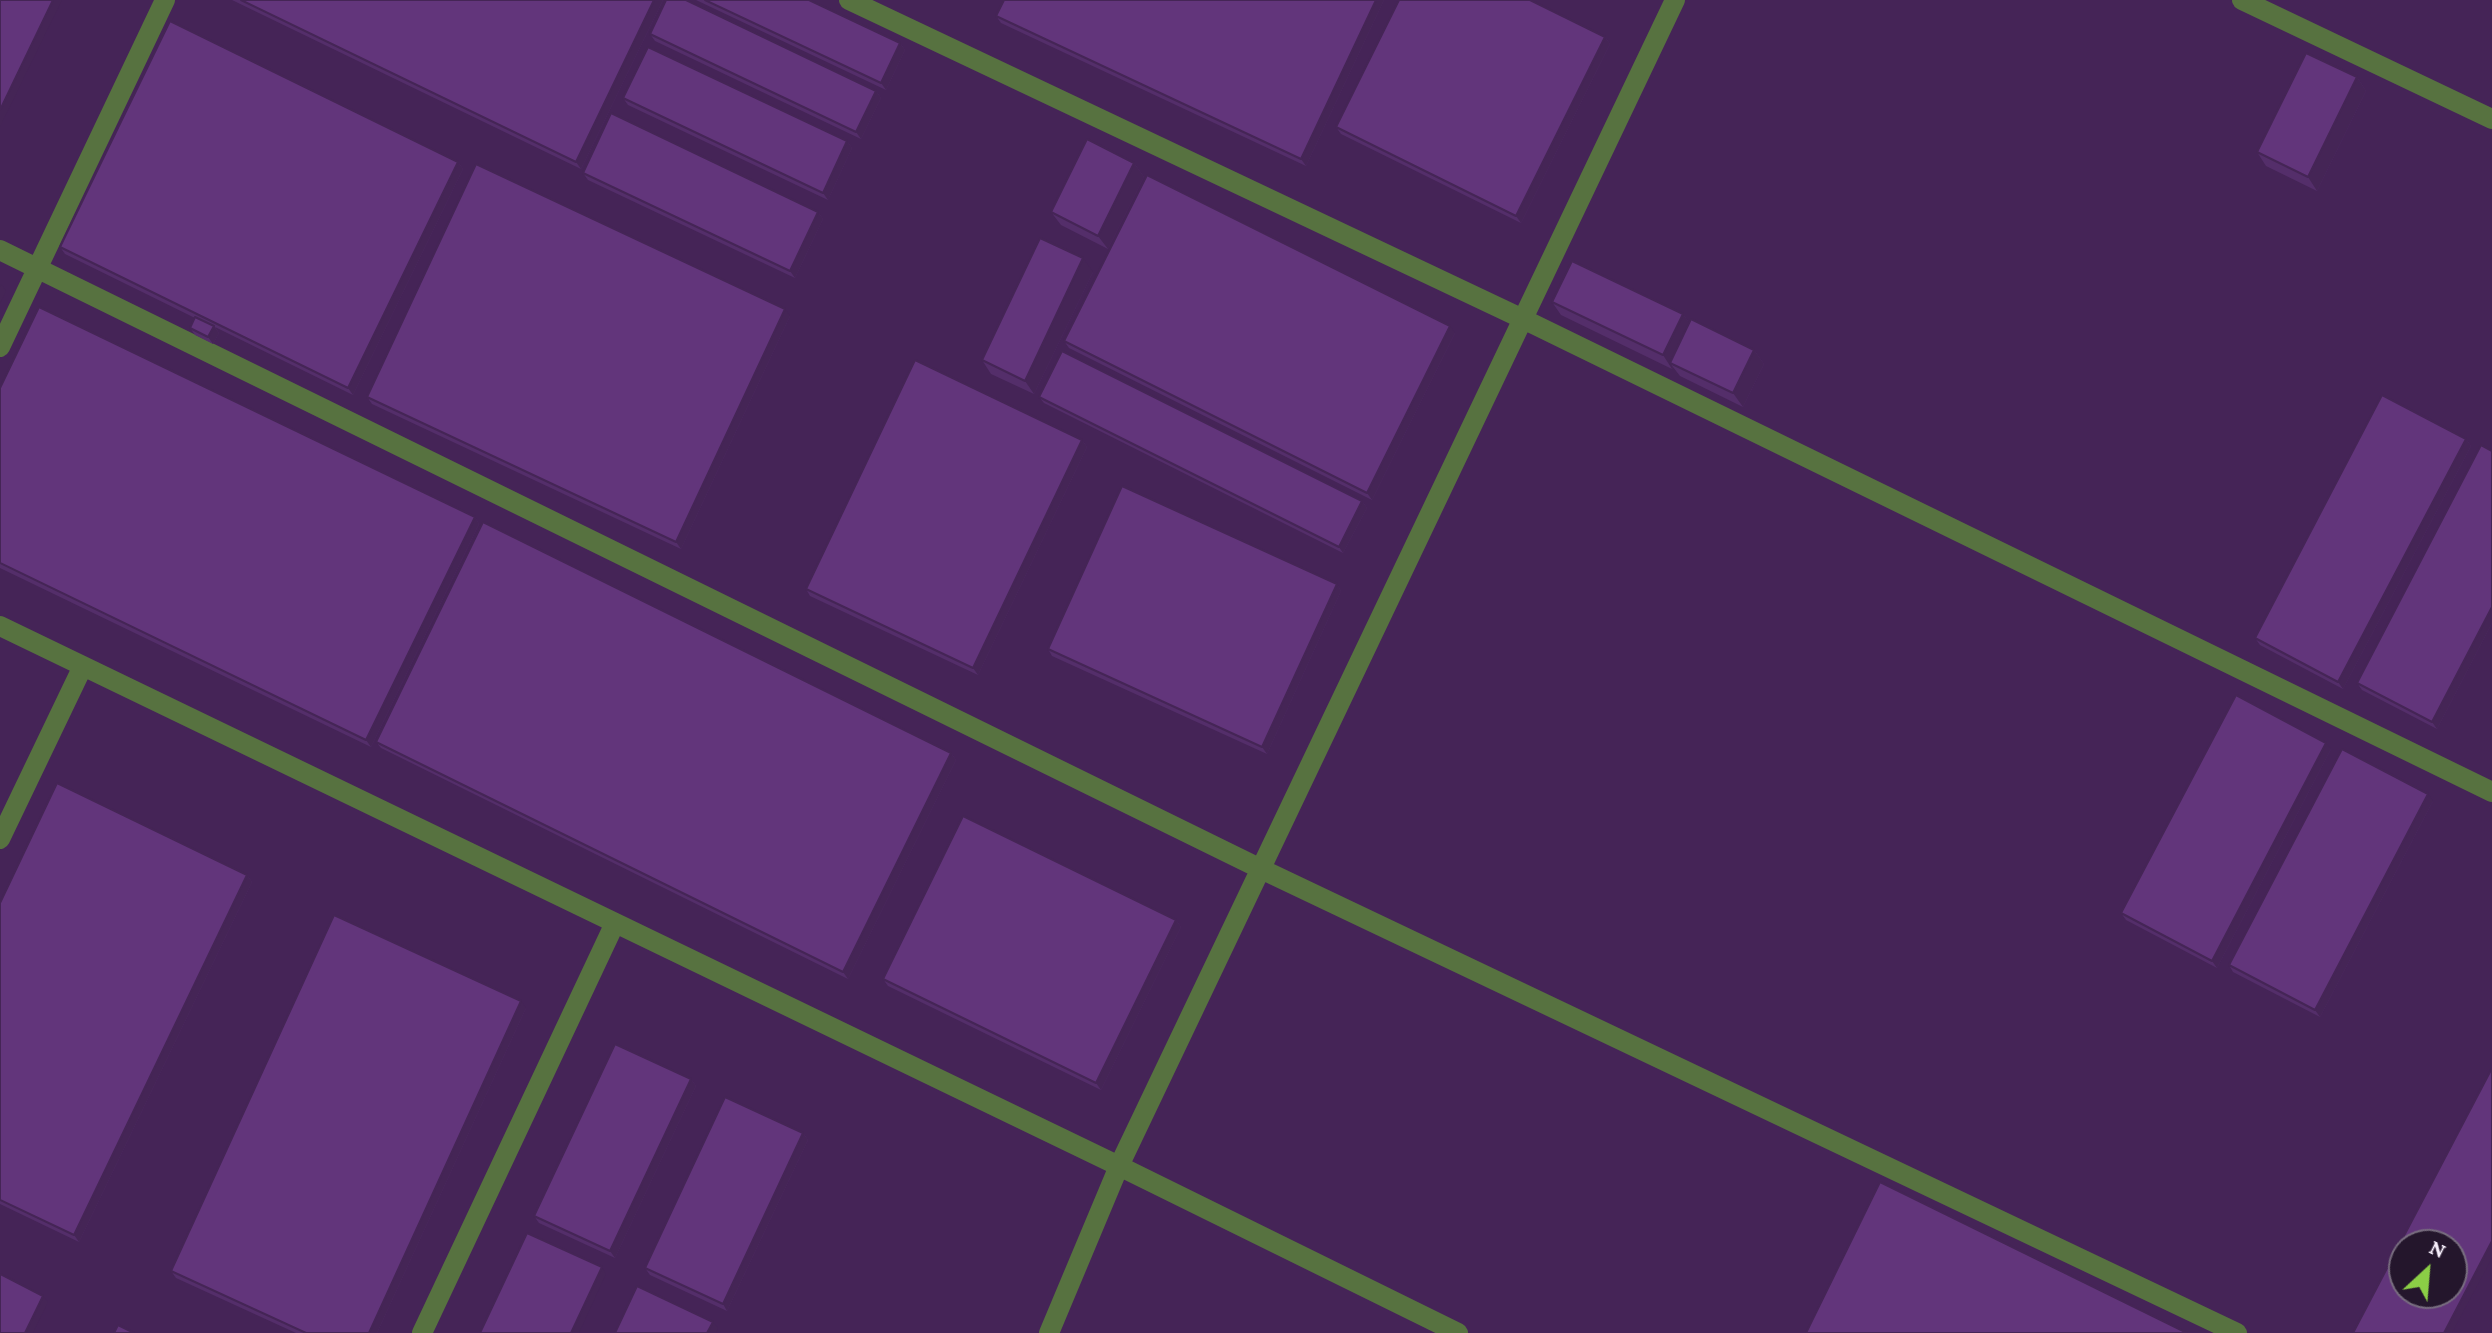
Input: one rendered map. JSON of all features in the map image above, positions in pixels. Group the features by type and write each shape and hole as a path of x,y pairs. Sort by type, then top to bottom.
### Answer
{"lane":[{"path":"0,347 165,0"},
{"path":"849,0 1523,319 2492,792"},
{"path":"1049,1333 1119,1166 1675,0"},
{"path":"2242,0 2492,119"},
{"path":"0,250 1261,869 2237,1333"},
{"path":"0,626 1458,1333"},
{"path":"0,839 83,666"},
{"path":"422,1333 615,923"}],"building":[{"path":"0,0 53,0 0,110"},
{"path":"241,0 654,0 576,162"},
{"path":"666,0 686,0 876,91 856,132 650,34"},
{"path":"705,0 809,0 900,43 881,83"},
{"path":"1004,0 1376,0 1301,159 996,16"},
{"path":"1399,0 1530,0 1605,37 1516,216 1336,127"},
{"path":"170,21 458,162 348,388 60,247"},
{"path":"648,47 847,141 823,193 623,98"},
{"path":"2306,53 2357,77 2308,177 2257,152"},
{"path":"611,113 818,212 790,271 583,173"},
{"path":"1087,139 1134,163 1098,236 1051,212"},
{"path":"476,164 785,309 676,542 367,397"},
{"path":"1147,175 1450,326 1367,493 1064,341"},
{"path":"1040,238 1083,258 1025,381 982,360"},
{"path":"1572,261 1683,314 1663,355 1552,302"},
{"path":"39,307 475,517 366,740 0,563 0,388"},
{"path":"195,317 214,326 208,337 190,328"},
{"path":"1691,319 1754,350 1733,393 1670,363"},
{"path":"1062,351 1362,501 1339,547 1039,397"},
{"path":"915,360 1082,440 973,668 806,589"},
{"path":"2382,395 2466,439 2338,682 2255,638"},
{"path":"2481,445 2492,451 2492,607 2432,722 2357,683"},
{"path":"1122,486 1337,584 1262,747 1048,649"},
{"path":"483,522 951,753 843,972 376,742"},
{"path":"2236,695 2326,743 2212,961 2121,913"},
{"path":"2342,749 2428,794 2315,1010 2229,965"},
{"path":"57,783 247,875 74,1235 0,1200 0,903"},
{"path":"963,816 1176,920 1096,1083 883,979"},
{"path":"334,915 521,1001 369,1333 306,1333 171,1271"},
{"path":"615,1044 691,1079 610,1251 534,1216"},
{"path":"2492,1068 2492,1241 2468,1287 2468,1229 2408,1229"},
{"path":"725,1097 803,1133 723,1304 645,1268"},
{"path":"1880,1182 2187,1333 1806,1333"},
{"path":"527,1233 602,1267 571,1333 480,1333"},
{"path":"2388,1266 2388,1309 2457,1309 2444,1333 2353,1333"},
{"path":"0,1274 43,1296 25,1333 0,1333"},
{"path":"637,1286 713,1322 707,1333 615,1333"},
{"path":"118,1325 134,1333 114,1333"}]}
